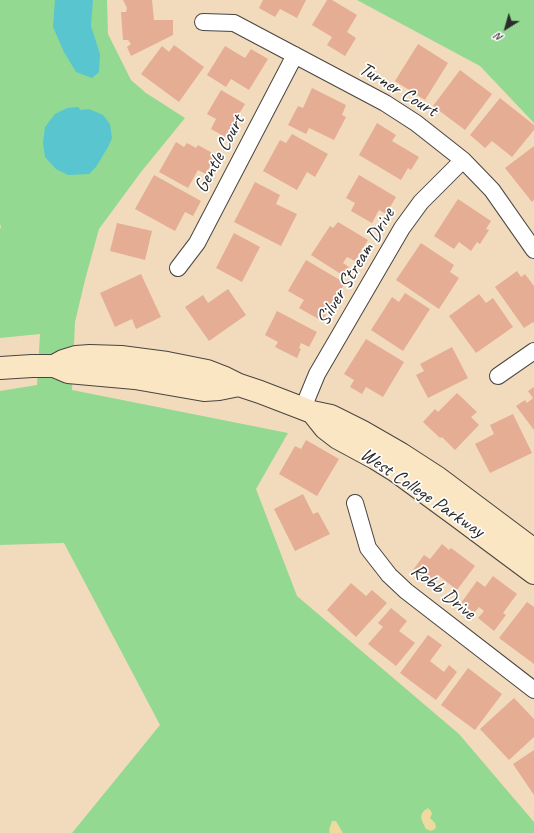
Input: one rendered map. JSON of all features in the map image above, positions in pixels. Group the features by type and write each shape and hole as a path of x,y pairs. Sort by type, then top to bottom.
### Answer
{"street":[{"name":"Turner Court","path":"203,22 234,23 392,107 416,123 463,160 492,190 534,250"},
{"name":"Gentle Court","path":"178,268 197,243 295,56"},
{"name":"Silver Stream Drive","path":"308,410 317,374 402,228 421,202 463,160"},
{"path":"498,376 534,351"},
{"name":"West College Parkway","path":"0,368 54,366 68,372 135,378 204,390 239,385 308,410 331,416 401,454 438,478 534,550"},
{"name":"West College Parkway","path":"308,410 325,428 338,438 375,458 396,472 534,573"},
{"name":"Robb Drive","path":"355,503 368,548 389,575 406,591 534,690"}],"green space":[{"path":"0,0 107,0 108,34 131,80 146,93 185,118 141,172 99,229 75,322 72,390 288,433 256,489 297,596 459,734 534,822 534,833 72,833 160,725 64,543 0,545 0,391 37,385 40,334 0,338"},
{"path":"357,0 534,0 534,123 480,66"}],"sand":[{"path":"428,808 432,814 430,818 435,823 436,827 431,831 426,829 421,818 422,813"},
{"path":"332,821 336,821 343,833 330,833 329,830"}],"water":[{"path":"55,0 93,0 91,26 100,54 99,72 92,78 76,72 64,52 53,27"},
{"path":"78,107 81,110 89,109 103,115 110,124 112,138 96,167 89,174 68,175 56,169 45,157 43,143 45,127 55,114 67,108"}],"building":[{"path":"123,0 152,0 154,20 173,20 173,35 131,56 127,47 131,44 128,40 123,40 121,12 126,12 127,8"},
{"path":"263,0 306,0 297,18 280,9 275,17 259,8"},
{"path":"327,0 332,0 357,15 347,32 356,38 345,56 327,45 332,37 312,25"},
{"path":"418,44 448,63 425,100 395,81"},
{"path":"174,45 204,67 179,102 141,74 162,46 169,52"},
{"path":"225,46 245,58 251,49 268,59 249,90 231,79 226,87 207,75"},
{"path":"460,70 492,94 465,130 433,106"},
{"path":"312,88 346,105 342,115 346,117 334,140 309,128 306,134 288,125 298,106 303,108"},
{"path":"221,90 245,104 225,137 211,129 216,119 207,114"},
{"path":"500,98 534,125 534,130 512,157 492,141 485,148 470,135"},
{"path":"377,123 396,135 392,141 419,157 411,170 408,168 401,180 359,155"},
{"path":"292,134 328,154 315,177 307,172 297,190 263,171 280,140 286,143"},
{"path":"176,142 184,147 187,143 196,148 198,145 216,155 206,174 198,170 188,188 159,172"},
{"path":"534,146 534,200 532,202 505,168"},
{"path":"154,175 201,201 193,216 185,212 175,231 135,209"},
{"path":"359,175 396,197 386,214 379,210 372,223 351,211 355,203 346,198"},
{"path":"255,182 280,195 276,204 297,214 281,246 234,222"},
{"path":"458,199 491,221 486,229 489,230 480,244 477,242 471,251 459,242 454,249 434,236"},
{"path":"338,222 368,240 355,261 347,257 343,263 349,267 344,276 311,255 330,226 333,228"},
{"path":"117,223 152,231 145,260 110,251"},
{"path":"234,233 260,247 242,282 216,268"},
{"path":"421,243 454,265 450,272 459,278 439,309 396,280"},
{"path":"306,260 345,283 322,321 299,308 304,300 288,291"},
{"path":"517,271 521,277 525,274 534,286 534,324 533,322 524,328 495,287"},
{"path":"141,274 161,317 136,329 132,319 115,327 100,293"},
{"path":"228,289 246,315 209,341 185,307 203,295 208,303"},
{"path":"405,293 430,309 403,351 371,330 392,297 399,302"},
{"path":"479,294 486,303 493,298 513,327 476,353 449,316"},
{"path":"277,311 317,332 309,347 301,343 299,348 301,349 297,358 275,347 278,342 265,335"},
{"path":"366,339 404,362 383,397 366,387 362,394 350,387 354,380 344,374"},
{"path":"452,347 468,378 428,398 416,375 424,371 420,364"},
{"path":"534,387 534,430 516,406 525,400 527,403 533,398 528,391"},
{"path":"457,393 477,412 471,417 479,425 455,450 442,437 440,438 423,422 435,409 438,412"},
{"path":"513,414 532,453 490,473 475,444 494,434 490,425"},
{"path":"306,440 339,459 317,496 279,474 295,446 301,449"},
{"path":"303,494 313,514 318,512 330,534 295,551 274,509"},
{"path":"442,544 449,550 451,548 475,566 457,590 438,575 431,584 413,570 424,555 430,559"},
{"path":"493,576 517,594 503,613 506,615 494,631 478,618 484,611 479,607 474,613 461,603 477,581 485,587"},
{"path":"351,583 366,596 372,590 387,603 356,637 327,610"},
{"path":"527,602 534,607 534,664 499,638"},
{"path":"391,608 407,621 399,631 415,643 396,666 368,644 383,627 378,623"},
{"path":"428,635 442,645 430,661 444,672 449,665 457,672 436,700 400,673"},
{"path":"468,668 502,694 475,730 441,705"},
{"path":"514,698 534,719 534,737 509,760 480,729"},
{"path":"534,750 534,795 513,764"}]}
